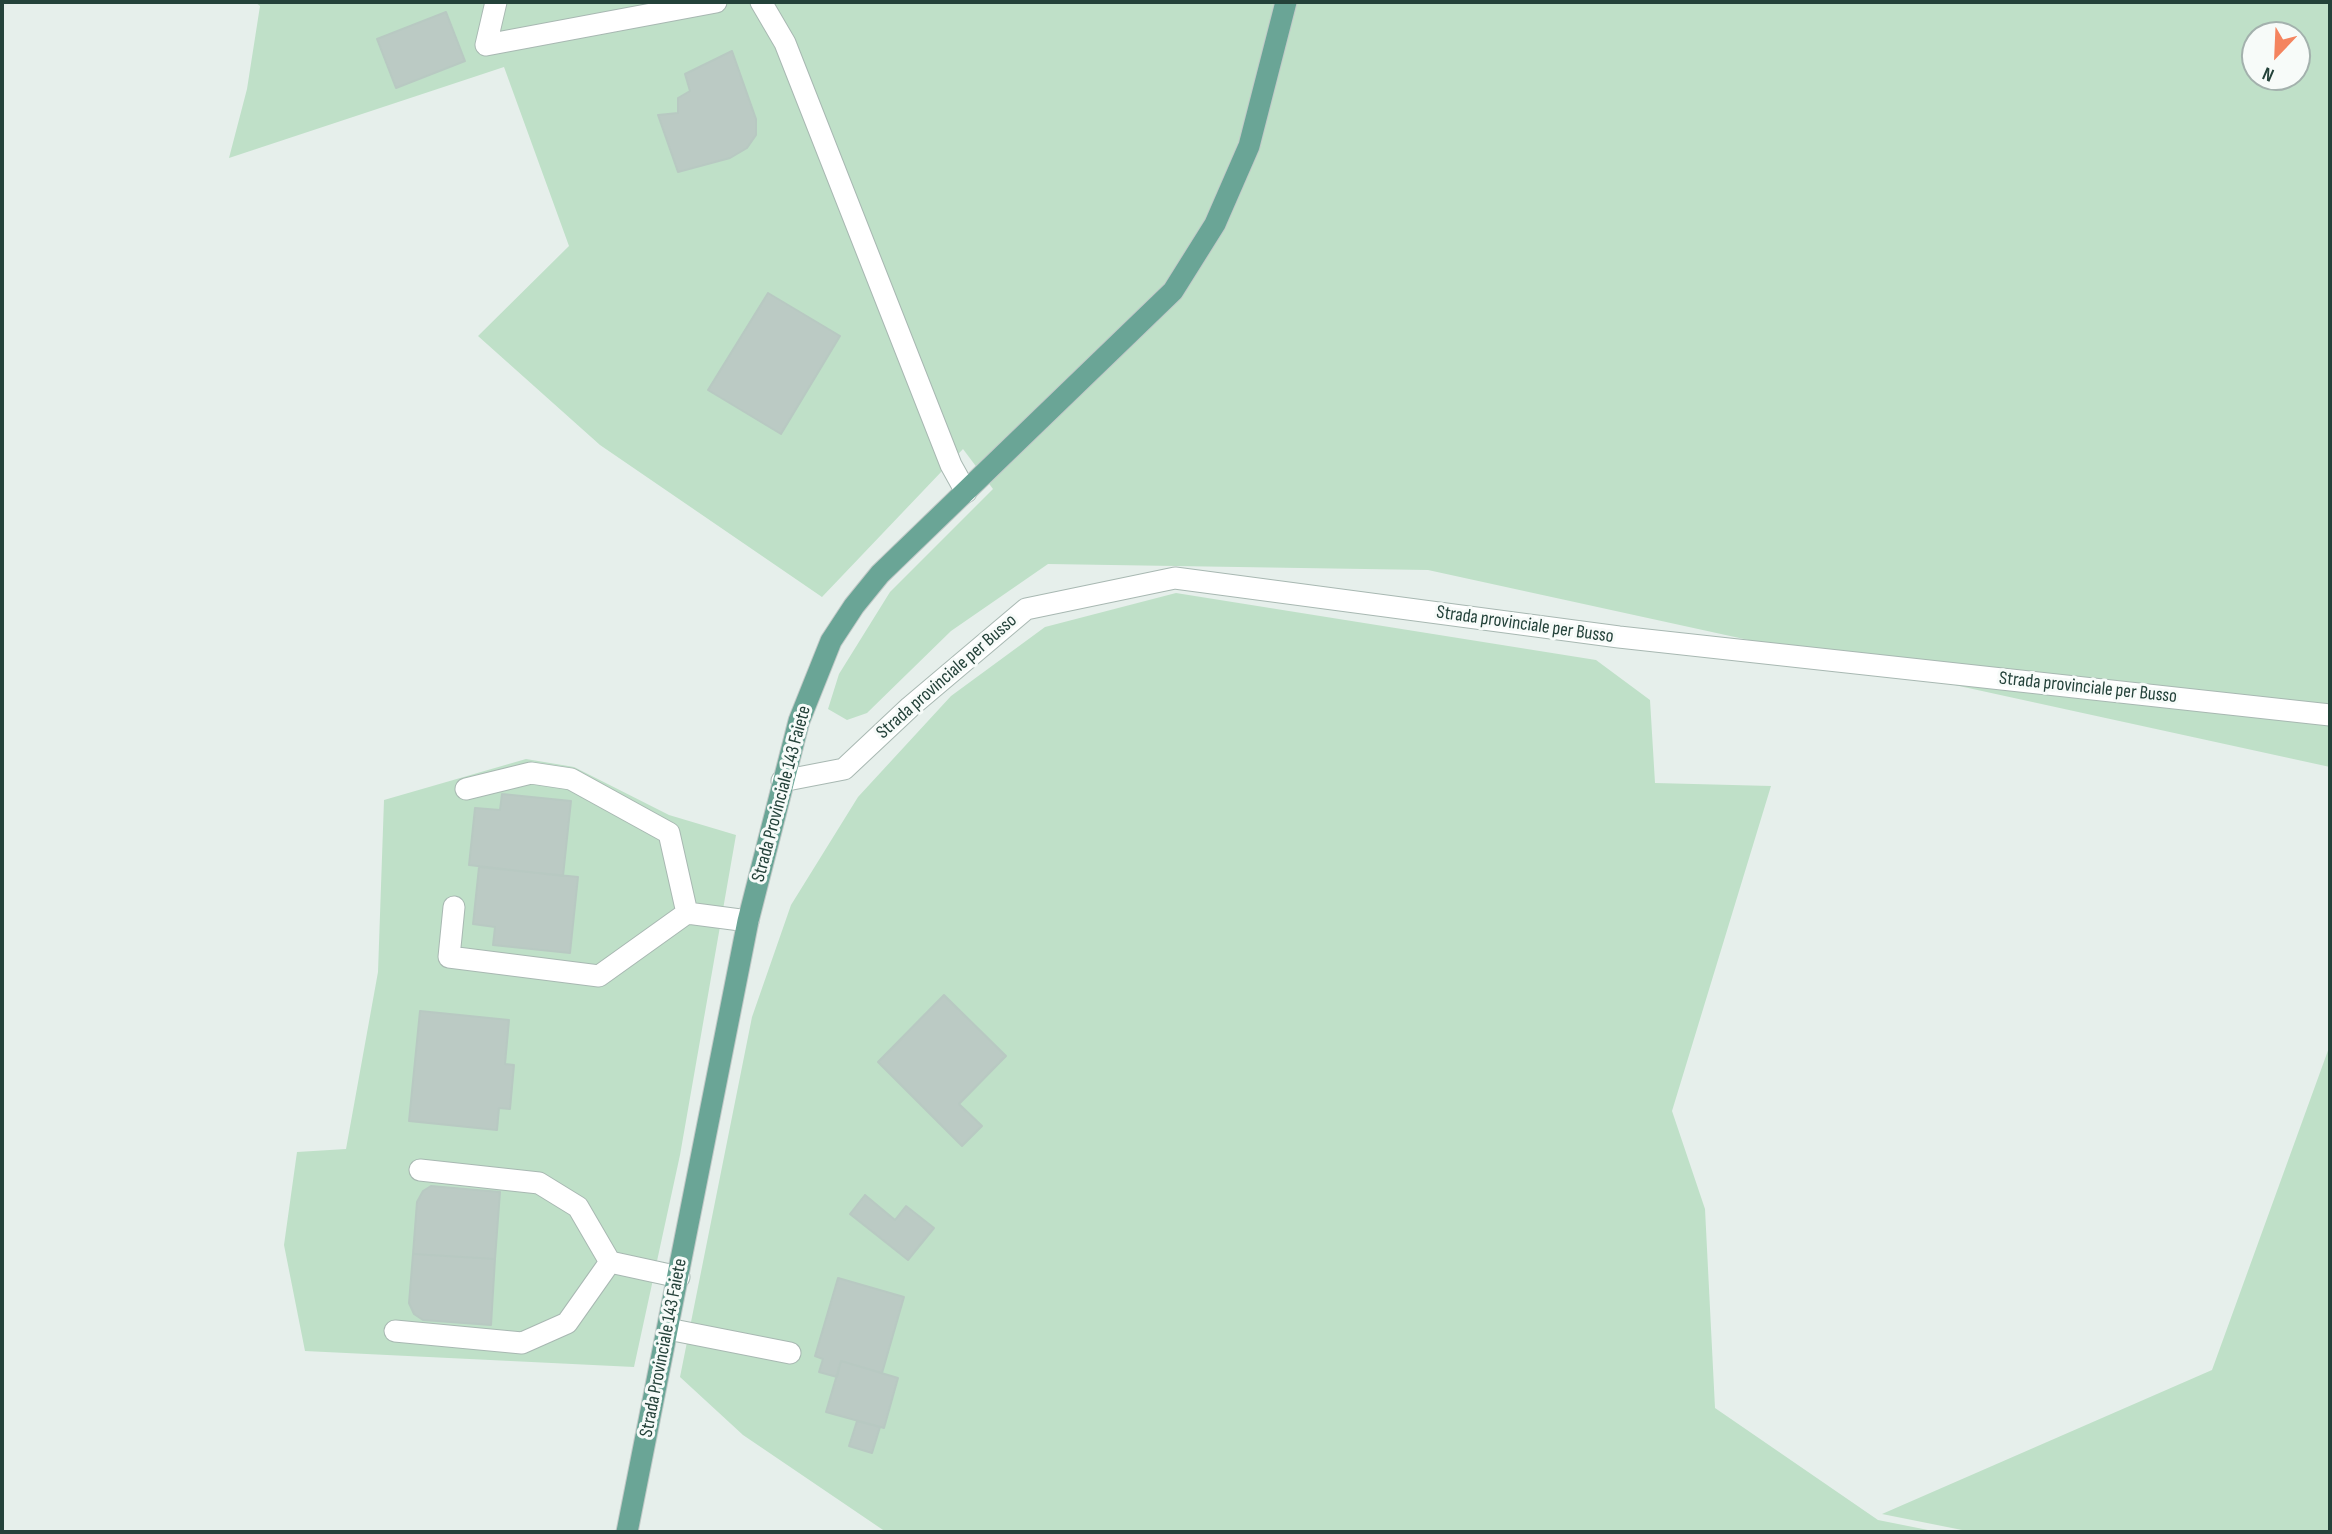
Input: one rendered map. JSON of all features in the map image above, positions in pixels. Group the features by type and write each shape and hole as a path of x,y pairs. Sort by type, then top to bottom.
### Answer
{"main road":[{"name":"Strada Provinciale 143 Faiete","path":"627,1532 748,921 799,721 831,641 853,606 880,574 1173,291 1215,224 1249,146 1286,2"}],"street":[{"path":"496,2 486,45 716,2"},
{"path":"761,2 785,43 950,465 965,492"},
{"name":"Strada provinciale per Busso","path":"782,781 844,769 910,707 1026,609 1175,578 1619,637 2330,715"},
{"path":"466,789 531,774 571,779 669,833 687,913"},
{"path":"454,907 449,957 598,976 687,913 748,921"},
{"path":"419,1170 538,1183 578,1207 610,1262 679,1277"},
{"path":"395,1331 522,1343 567,1323 610,1262"},
{"path":"668,1329 790,1353"}],"green space":[{"path":"255,2 2330,2 2330,767 1428,570 1048,564 951,631 867,713 847,720 828,709 839,674 890,592 993,489 963,449 822,597 600,445 478,336 569,246 504,67 229,158 247,89 260,6"},
{"path":"1176,593 1596,660 1650,700 1655,783 1771,786 1672,1111 1705,1209 1715,1408 1878,1520 1938,1532 886,1532 743,1435 680,1377 752,1017 791,905 858,797 951,696 1045,627"},
{"path":"526,759 574,767 669,815 736,835 680,1155 634,1367 305,1351 284,1245 297,1152 346,1149 378,972 384,800"},
{"path":"2330,1045 2330,1532 1972,1532 1882,1514 2212,1370"}],"building":[{"path":"446,12 465,61 396,88 377,39"},
{"path":"732,51 756,119 756,135 747,148 730,158 678,172 658,115 678,113 678,98 690,91 685,74"},
{"path":"768,293 840,336 781,434 708,390"},
{"path":"502,794 571,801 563,876 469,865 475,808 500,810"},
{"path":"479,867 578,877 570,953 493,945 495,927 473,924"},
{"path":"944,995 1006,1056 959,1104 982,1126 962,1146 878,1062"},
{"path":"420,1011 509,1020 505,1064 514,1065 510,1109 499,1108 497,1130 409,1121"},
{"path":"431,1186 500,1192 495,1259 413,1254 417,1202 423,1191"},
{"path":"865,1195 895,1220 906,1206 934,1228 908,1260 850,1214"},
{"path":"413,1254 495,1259 491,1325 423,1320 414,1314 409,1303"},
{"path":"838,1278 904,1297 882,1373 841,1361 837,1377 819,1372 823,1359 815,1356"},
{"path":"841,1361 898,1378 884,1428 826,1412"},
{"path":"857,1421 880,1427 872,1453 849,1446"}]}
